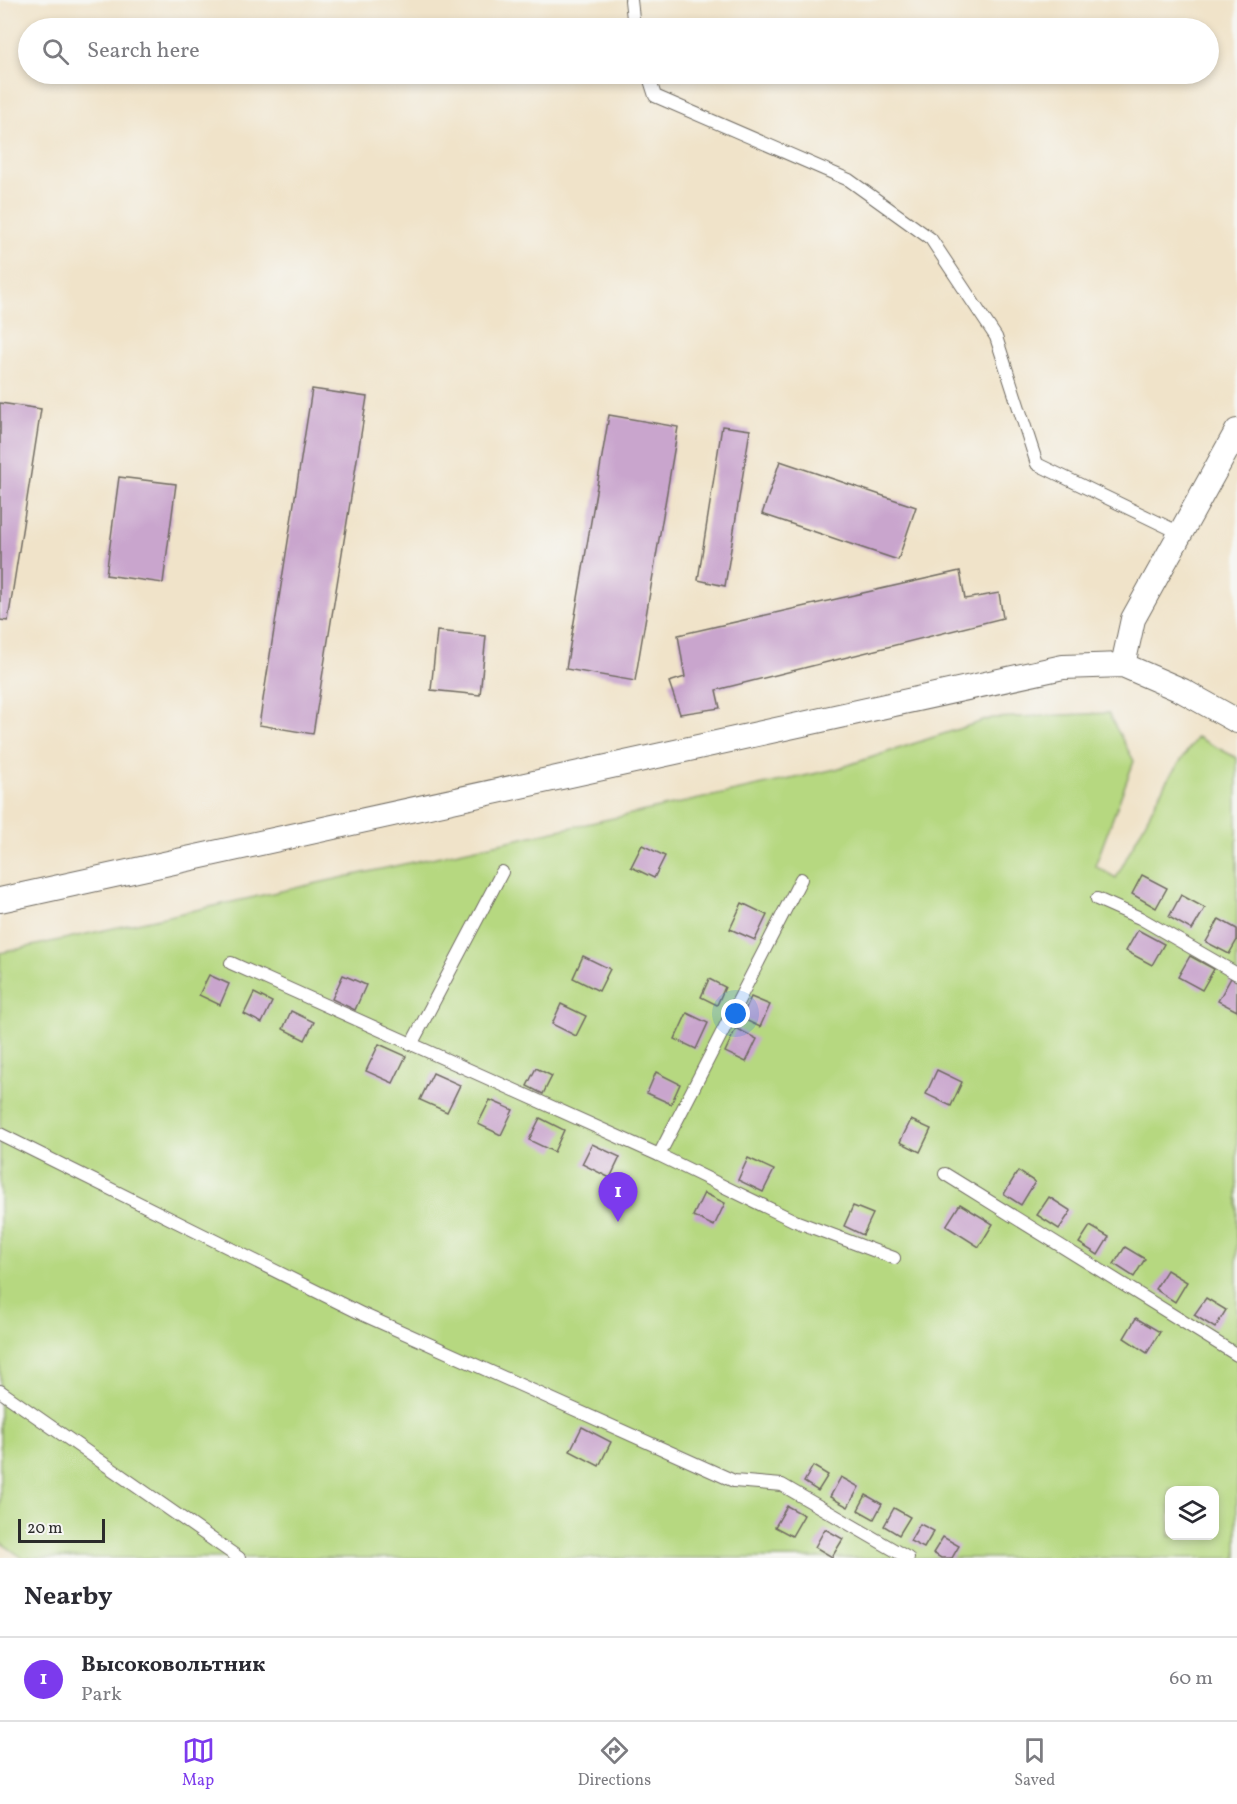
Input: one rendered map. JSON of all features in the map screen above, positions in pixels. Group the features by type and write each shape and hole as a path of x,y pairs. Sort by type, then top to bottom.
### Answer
{"street":[{"path":"1122,665 1133,619 1237,431"},
{"path":"0,900 1063,667 1122,665 1183,691 1237,721"}],"lane":[{"path":"630,0 633,18"},
{"path":"651,84 655,96 849,180 931,239 996,337 1037,464 1180,533"},
{"path":"412,1043 502,872"},
{"path":"659,1155 801,879"},
{"path":"1097,899 1140,918 1237,974"},
{"path":"231,963 659,1155 795,1221 894,1258"},
{"path":"0,1134 373,1319 734,1481 782,1485 908,1558"},
{"path":"945,1174 1237,1355"},
{"path":"0,1391 239,1558"}],"green space":[{"path":"1108,713 1134,761 1095,866 1116,878 1166,782 1197,737 1237,758 1237,1558 23,1558 0,1542 0,953 836,769 992,718"}],"building":[{"path":"312,389 367,397 313,734 259,725"},
{"path":"0,403 41,409 8,621 0,620"},
{"path":"609,415 678,427 635,681 566,669"},
{"path":"722,426 750,430 725,586 698,580"},
{"path":"780,461 916,507 898,560 762,514"},
{"path":"119,477 176,484 163,583 106,575"},
{"path":"960,571 965,599 999,593 1003,618 716,690 720,708 680,714 669,682 685,677 678,635"},
{"path":"437,631 486,636 480,695 431,690"},
{"path":"642,845 665,856 654,878 631,867"},
{"path":"1142,875 1167,888 1156,908 1132,894"},
{"path":"1181,895 1205,908 1192,930 1169,917"},
{"path":"742,903 767,915 755,940 730,929"},
{"path":"1219,919 1237,929 1237,940 1229,954 1206,942"},
{"path":"1138,930 1164,944 1152,965 1126,951"},
{"path":"583,956 610,969 599,991 573,978"},
{"path":"1190,956 1214,969 1202,990 1178,977"},
{"path":"209,975 229,984 220,1005 199,995"},
{"path":"343,975 366,985 355,1010 332,999"},
{"path":"1231,978 1237,981 1237,1011 1218,1001"},
{"path":"709,979 725,987 717,1005 701,997"},
{"path":"254,993 272,1002 262,1023 244,1014"},
{"path":"751,997 770,1005 760,1027 741,1018"},
{"path":"561,1004 586,1016 576,1036 552,1024"},
{"path":"291,1011 314,1022 305,1040 283,1029"},
{"path":"687,1013 708,1023 696,1049 675,1039"},
{"path":"736,1028 757,1039 746,1062 725,1052"},
{"path":"379,1044 406,1056 393,1083 366,1071"},
{"path":"536,1068 552,1076 543,1094 527,1086"},
{"path":"937,1070 962,1082 951,1106 926,1094"},
{"path":"656,1072 680,1084 671,1104 647,1093"},
{"path":"433,1073 460,1085 447,1112 420,1100"},
{"path":"490,1100 513,1110 501,1135 478,1124"},
{"path":"540,1118 564,1130 554,1152 529,1140"},
{"path":"911,1120 931,1129 920,1152 900,1142"},
{"path":"592,1144 620,1157 610,1178 582,1164"},
{"path":"748,1158 774,1170 763,1192 738,1180"},
{"path":"1018,1171 1035,1182 1021,1205 1004,1194"},
{"path":"704,1193 725,1203 714,1226 693,1216"},
{"path":"1049,1197 1071,1211 1059,1229 1037,1215"},
{"path":"960,1204 993,1224 979,1247 946,1226"},
{"path":"853,1206 873,1214 863,1235 844,1226"},
{"path":"1090,1226 1109,1237 1098,1255 1079,1243"},
{"path":"1125,1247 1145,1259 1134,1277 1114,1264"},
{"path":"1167,1270 1187,1282 1175,1302 1155,1289"},
{"path":"1206,1298 1226,1310 1215,1328 1194,1315"},
{"path":"1136,1318 1160,1332 1147,1353 1124,1338"},
{"path":"582,1427 611,1442 599,1466 570,1451"},
{"path":"813,1466 828,1475 818,1491 804,1482"},
{"path":"841,1477 859,1487 848,1507 830,1497"},
{"path":"866,1495 882,1504 874,1519 858,1510"},
{"path":"787,1506 804,1515 792,1536 775,1527"},
{"path":"894,1508 910,1517 899,1535 884,1526"},
{"path":"920,1524 934,1531 924,1548 910,1541"},
{"path":"825,1529 843,1539 832,1557 815,1547"},
{"path":"943,1537 959,1546 952,1558 941,1558 933,1553"}],"place":[{"name":"Высоковольтник","path":"618,1222"}]}
